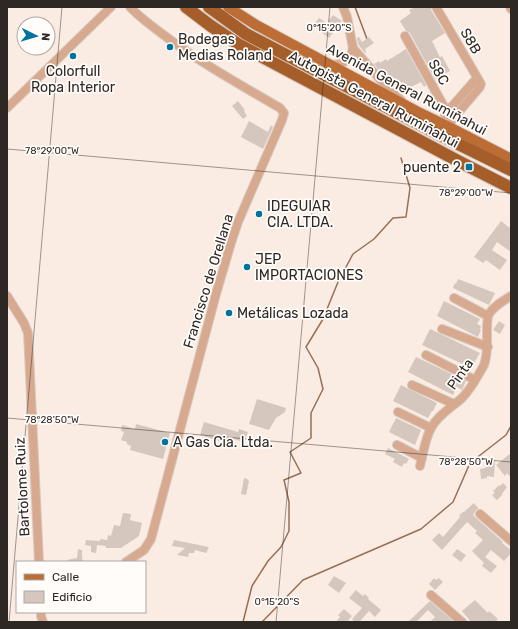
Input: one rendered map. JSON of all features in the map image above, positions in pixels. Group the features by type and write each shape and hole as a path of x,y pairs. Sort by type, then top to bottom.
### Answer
{"highway":[{"name":"Autopista General Rumiñahui","path":"186,7 238,44 511,188"},
{"name":"Autopista General Rumiñahui","path":"209,7 246,34 446,138 511,170"}],"main road":[{"name":"Avenida General Rumiñahui","path":"228,7 256,25 418,112 448,123 511,159"}],"street":[{"path":"7,108 111,7"},
{"name":"Francisco de Orellana","path":"128,561 144,550 151,539 231,243 238,222 284,113 280,108 220,74 192,56 144,20 130,7"},
{"path":"326,62 332,65 340,64 351,56 353,48 348,17 343,7"},
{"name":"S8B","path":"436,7 481,84 448,123"},
{"name":"S8C","path":"405,36 447,112"},
{"path":"353,48 389,90 418,112"},
{"path":"448,123 447,112 477,78"},
{"path":"454,298 488,316 503,301 511,296"},
{"name":"Bartolome Ruiz","path":"8,302 24,323 28,333 39,561"},
{"name":"Pinta","path":"397,445 421,462 431,428 442,415 462,398 476,380 484,364 488,347 488,316"},
{"path":"442,329 488,347"},
{"path":"426,354 476,380"},
{"path":"412,385 454,404"},
{"path":"398,412 431,428"},
{"path":"480,514 511,541"},
{"path":"431,595 462,622"}],"building":[{"path":"415,7 431,7 431,10 445,33 432,41 440,57 442,56 450,71 435,79 410,33 406,31 400,21 411,13 409,10"},
{"path":"333,15 342,21 329,38 313,26 319,18 327,23"},
{"path":"359,37 362,42 369,37 374,43 365,49 365,53 358,44 357,38"},
{"path":"406,49 426,85 424,87 421,82 407,89 403,82 394,87 390,79 388,80 374,64 379,61 380,63 386,59 387,61"},
{"path":"431,94 439,108 437,110 424,100"},
{"path":"238,101 245,110 244,111 247,116 243,119 232,106"},
{"path":"249,121 268,132 271,125 273,127 263,149 241,137"},
{"path":"501,221 511,229 511,252 497,242 492,250 507,260 500,270 486,260 483,263 474,257"},
{"path":"458,279 495,293 489,305 453,288"},
{"path":"444,301 480,319 477,324 481,326 478,337 437,316"},
{"path":"499,321 505,325 500,334 493,330"},
{"path":"430,329 480,353 471,368 422,345"},
{"path":"416,357 466,381 462,390 457,387 453,395 408,372"},
{"path":"401,385 437,403 428,418 393,401"},
{"path":"257,399 286,408 285,412 276,418 269,430 249,424"},
{"path":"396,418 421,430 415,445 389,432"},
{"path":"204,422 238,432 239,429 248,432 244,442 234,439 232,445 200,435"},
{"path":"136,424 170,433 163,459 130,450 131,446 127,444 127,442 121,440 124,432 121,431 122,425 135,429"},
{"path":"388,448 409,459 406,464 404,463 402,467 393,462 395,459 385,454"},
{"path":"511,453 511,478 507,473 505,476 496,465"},
{"path":"495,459 494,477 487,476 487,478 481,479 480,469 485,468"},
{"path":"244,478 249,481 246,495 241,494"},
{"path":"503,483 507,487 497,500 492,495 495,493 493,491"},
{"path":"474,503 479,509 476,510 473,515 511,550 511,553 504,561 491,550 485,557 497,566 491,573 482,566 484,563 472,551 483,540 475,533 477,531 467,522 442,550 432,540 439,533 443,537 460,517 459,515"},
{"path":"123,513 131,514 130,520 142,523 139,536 121,548 106,548 106,546 97,545 96,553 91,552 91,546 85,545 86,540 107,540 108,535 111,536 114,525 120,526"},
{"path":"174,540 209,547 206,553 195,550 194,553 189,553 188,557 177,555 185,548 172,546"},
{"path":"78,549 82,550 83,561 67,560 77,558"},
{"path":"457,549 466,555 461,562 452,555"},
{"path":"334,576 346,583 339,593 328,585"},
{"path":"434,578 436,580 439,578 443,582 435,590 429,584"},
{"path":"356,590 363,596 365,594 369,598 368,599 381,610 375,617 369,611 359,622 355,622 352,619 362,608 349,598"},
{"path":"475,600 488,613 489,611 498,619 495,622 471,622 462,611"},
{"path":"430,601 454,622 430,622 435,617 428,610 416,622 408,622"},
{"path":"344,609 352,616 347,622 336,622 340,617 338,615"}],"waterway":[{"path":"355,7 367,39"},
{"path":"243,622 252,586 268,561 281,547 289,531 289,502 284,480 301,473 290,452 311,438 311,413 323,389 318,368 306,347 323,319 338,282 353,254 374,239 393,218 406,217 410,188 401,158"},
{"path":"262,622 303,580 421,529 453,502 470,463 506,435 511,426"}],"place":[{"name":"Bodegas Medias Roland","path":"170,47"},
{"name":"Colorfull Ropa Interior","path":"73,56"},
{"name":"puente 2","path":"469,167"},
{"name":"IDEGUIAR CIA. LTDA.","path":"259,214"},
{"name":"JEP IMPORTACIONES","path":"247,267"},
{"name":"Metálicas Lozada","path":"229,313"},
{"name":"A Gas Cia. Ltda.","path":"165,442"}]}
